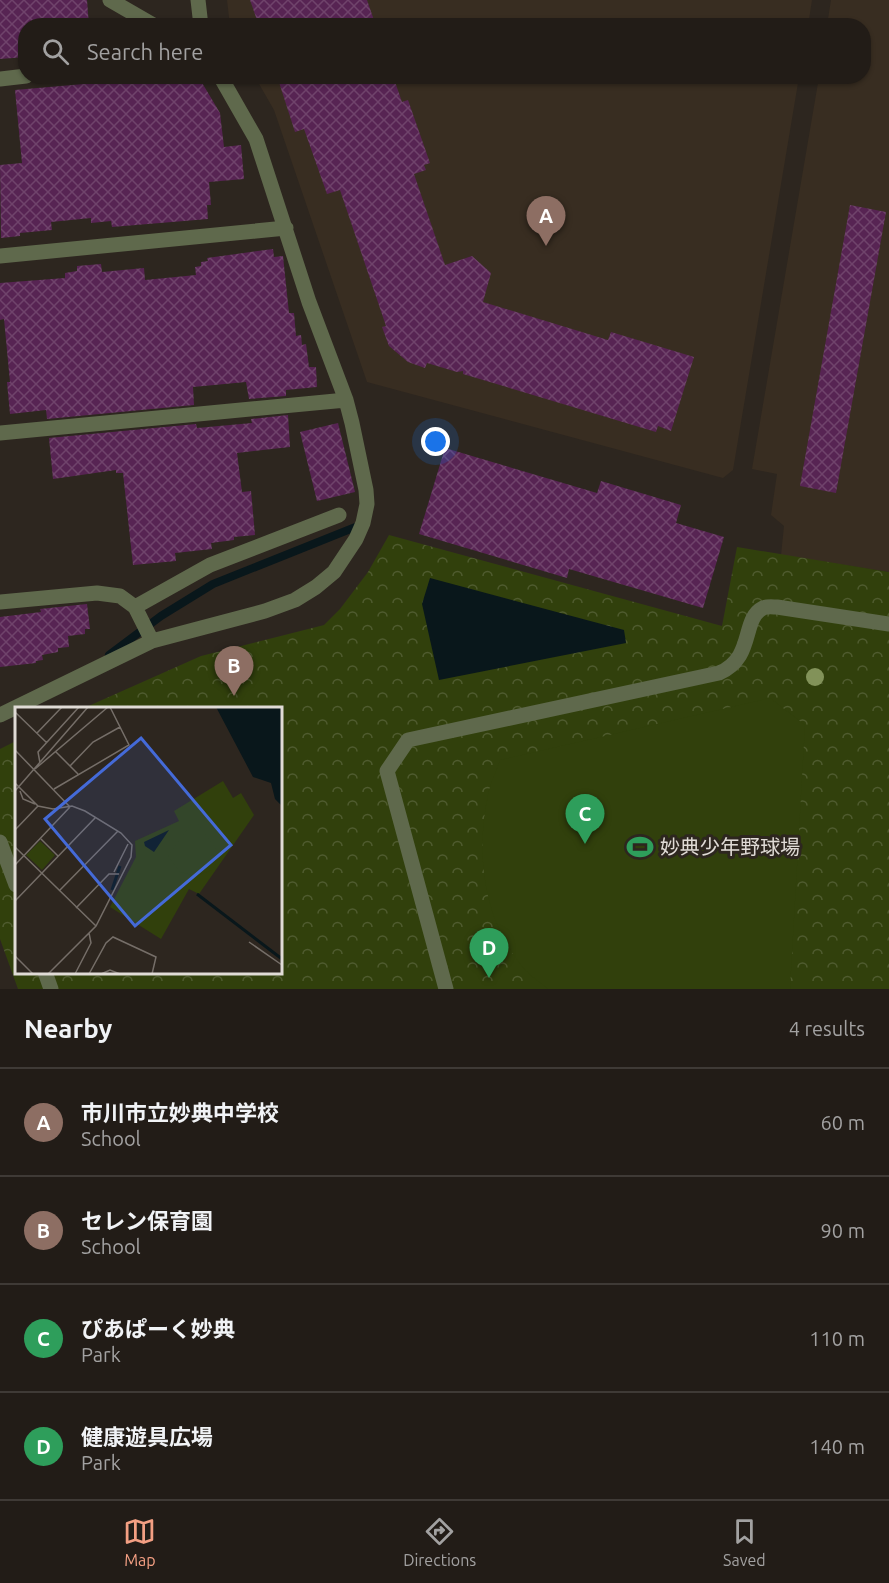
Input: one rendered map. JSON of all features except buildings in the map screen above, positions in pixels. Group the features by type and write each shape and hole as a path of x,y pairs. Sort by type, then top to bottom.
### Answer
{"street":[{"path":"110,0 141,18"},
{"path":"198,0 200,18"},
{"path":"0,79 18,77"},
{"path":"16,707 152,641 285,604 316,587 334,572 356,539 363,523 367,504 366,490 346,400 309,302 256,139 225,84"},
{"path":"0,256 286,228"},
{"path":"0,433 346,400"},
{"path":"135,607 210,565 339,515"},
{"path":"0,602 97,594 120,596 135,607 152,641"},
{"path":"446,989 387,771 408,740 719,673 730,668 739,659 754,616 764,608 777,607 889,624"},
{"path":"0,715 15,708"},
{"path":"7,847 15,881"},
{"path":"46,974 51,989"}],"shaded area":[{"path":"227,0 812,0 809,18 229,18"},
{"path":"831,0 889,0 889,572 781,555 784,526 771,515 777,474 752,469 818,84 871,84 871,18 828,18"},
{"path":"259,84 798,84 733,470 723,478 367,382 274,110"},
{"path":"430,578 624,630 626,643 439,680 422,604"}],"green space":[{"path":"389,535 722,626 737,547 889,572 889,989 18,989 0,939 0,749 15,742 15,974 282,974 282,707 86,707 201,656 324,625 340,609 368,572"},
{"name":"妙典少年野球場","path":"770,698 805,725 790,989 548,989 528,973 512,952 501,932 486,888 483,865 484,818 489,791 500,760"}],"waterway":[{"path":"109,655 161,616 213,584 358,526"}],"place":[{"name":"市川市立妙典中学校","path":"546,246"},
{"name":"セレン保育園","path":"234,696"},
{"name":"ぴあぱーく妙典","path":"585,844"},
{"name":"妙典少年野球場","path":"640,847"},
{"name":"健康遊具広場","path":"489,978"}]}
